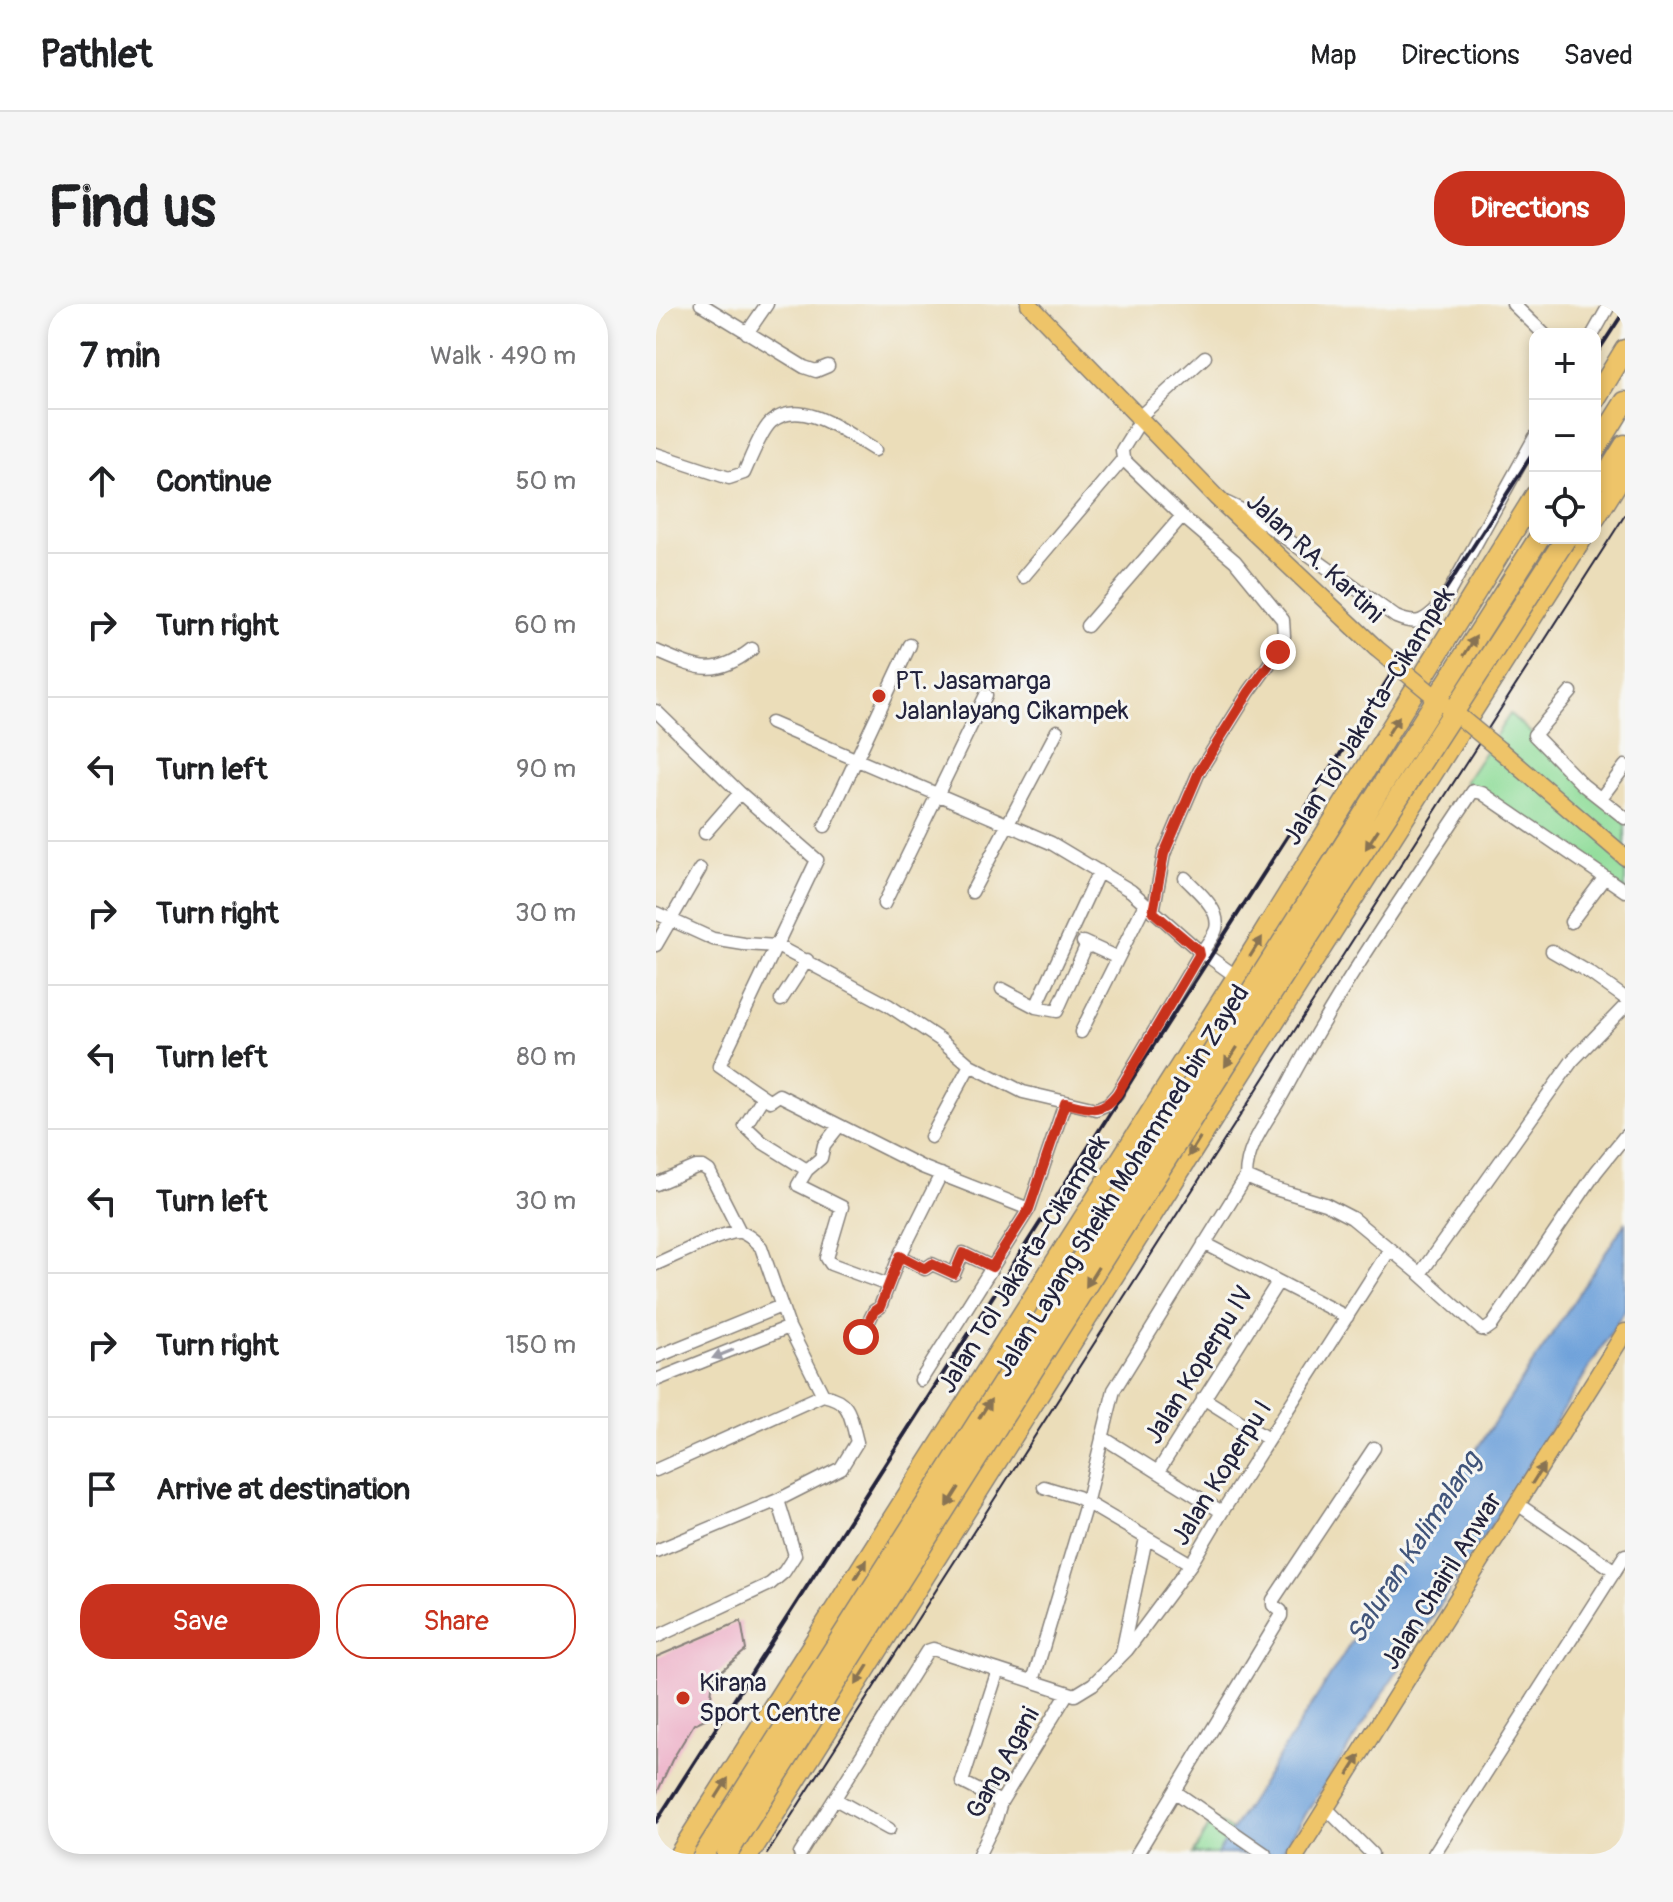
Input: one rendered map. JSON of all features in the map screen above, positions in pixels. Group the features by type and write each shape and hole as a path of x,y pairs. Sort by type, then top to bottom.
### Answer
{"highway":[{"path":"1601,389 1625,350"},
{"path":"1601,440 1625,402"},
{"path":"1601,483 1625,445"},
{"path":"1601,508 1625,470"},
{"name":"Jalan Tol Jakarta–Cikampek","path":"680,1854 1237,977 1529,506"},
{"name":"Jalan Layang Sheikh Mohammed bin Zayed","path":"704,1854 1535,544"},
{"name":"Jalan Layang Sheikh Mohammed bin Zayed","path":"727,1854 1232,1055 1562,544"},
{"path":"749,1854 1578,544"}],"main road":[{"name":"Jalan RA. Kartini","path":"1029,304 1216,497 1376,648 1625,857"},
{"name":"Jalan Chairil Anwar","path":"1297,1854 1625,1332"}],"street":[{"path":"701,304 804,367 816,371 828,366"},
{"path":"747,333 767,304"},
{"path":"1513,304 1538,328"},
{"path":"1596,328 1610,304"},
{"path":"1081,1032 1118,958 1149,908 1164,854 1199,772 1278,652 1284,636 1283,620 1235,561 1182,516 1123,459 1122,450 1139,420 1205,357"},
{"path":"656,454 729,478 744,473 770,423 787,414 812,414 875,450"},
{"path":"1216,497 1256,517 1396,617 1410,623 1425,620 1443,603 1529,448"},
{"path":"1023,577 1123,459"},
{"path":"1087,626 1182,516"},
{"path":"825,826 910,645"},
{"path":"656,651 706,669 725,667 752,649"},
{"path":"1571,692 1534,735 1583,785 1625,818"},
{"path":"884,904 986,695"},
{"path":"656,711 740,793 817,860 719,1066 770,1101 779,1095 941,1174 1029,1209"},
{"path":"771,723 1051,843 1131,891 1201,952 1237,977"},
{"path":"972,892 1057,731"},
{"path":"1601,798 1625,766"},
{"path":"1033,1681 1086,1504 1119,1379 1246,1177 1246,1163 1256,1140 1312,1037 1473,791 1482,793 1625,891"},
{"path":"705,833 740,793"},
{"path":"656,945 700,869"},
{"path":"1036,1007 1099,871"},
{"path":"1571,922 1605,877"},
{"path":"656,913 713,939 777,946 888,1005 942,1041 970,1065 1023,1092 1096,1109 1108,1104 1125,1081 1216,929 1216,916 1185,878"},
{"path":"1069,936 1118,958"},
{"path":"1002,989 1052,1012 1061,1007 1087,944"},
{"path":"1552,951 1625,998"},
{"path":"781,1000 807,960"},
{"path":"1420,1274 1572,1061 1625,1006"},
{"path":"931,1137 970,1065"},
{"path":"763,1097 745,1126 762,1142 807,1170"},
{"path":"921,1380 1029,1209 1065,1103"},
{"path":"839,1126 824,1145 821,1158 807,1170 798,1185 842,1207 827,1258 831,1264 888,1285"},
{"path":"1246,1177 1338,1210 1390,1249 1481,1329 1492,1325 1596,1172 1625,1136"},
{"path":"656,1184 696,1167 709,1171 740,1232 761,1247 789,1327 823,1395"},
{"path":"861,1337 874,1311 880,1307 900,1256 941,1174"},
{"path":"656,1264 719,1237 740,1232"},
{"path":"1204,1243 1347,1317"},
{"name":"Jalan Koperpu I","path":"1067,1694 1082,1693 1121,1656 1191,1564 1390,1249"},
{"path":"900,1256 925,1269 932,1264 954,1274 963,1253 992,1267"},
{"name":"Jalan Koperpu IV","path":"1159,1470 1278,1282"},
{"path":"656,1357 781,1306"},
{"path":"656,1380 789,1327"},
{"path":"656,1470 823,1395 847,1405 857,1442 841,1468 778,1500 656,1551"},
{"path":"1203,1398 1268,1439"},
{"path":"1102,1437 1222,1512"},
{"path":"1137,1854 1177,1793 1281,1616 1273,1600 1374,1448"},
{"path":"1044,1487 1077,1497 1191,1564"},
{"path":"656,1637 770,1584 784,1572 795,1555 778,1500"},
{"path":"1519,1505 1615,1571"},
{"path":"1121,1656 1146,1538"},
{"path":"1434,1854 1625,1555"},
{"path":"800,1854 927,1651 933,1649 1067,1694"},
{"path":"998,1670 962,1782 1001,1802"},
{"name":"Gang Agani","path":"979,1854 1001,1802 1067,1694"},
{"path":"1177,1793 1265,1854"},
{"path":"835,1799 889,1829"},
{"path":"1327,1809 1372,1854"}],"green space":[{"path":"1510,714 1625,819 1625,891 1465,782"},
{"path":"1213,1819 1232,1831 1217,1854 1193,1854"}],"water":[{"name":"Saluran Kalimalang","path":"1625,1223 1625,1310 1491,1526 1280,1854 1217,1854 1394,1575"}],"building":[{"name":"Kirana Sport Centre","path":"741,1621 746,1650 713,1678 709,1717 694,1724 672,1760 656,1795 656,1657"}],"tram line":[{"path":"767,1854 1625,515"}],"railway":[{"path":"1601,347 1625,310"},
{"path":"656,1822 1529,459"}],"place":[{"name":"PT. Jasamarga Jalanlayang Cikampek","path":"879,696"},
{"name":"Kirana Sport Centre","path":"683,1698"}],"route":[{"path":"861,1337 874,1311 880,1307 900,1256 925,1269 932,1264 954,1274 963,1253 992,1267 1029,1209 1065,1103 1096,1109 1108,1104 1117,1094 1199,955 1198,950 1153,912 1164,854 1199,772 1278,652"}]}
